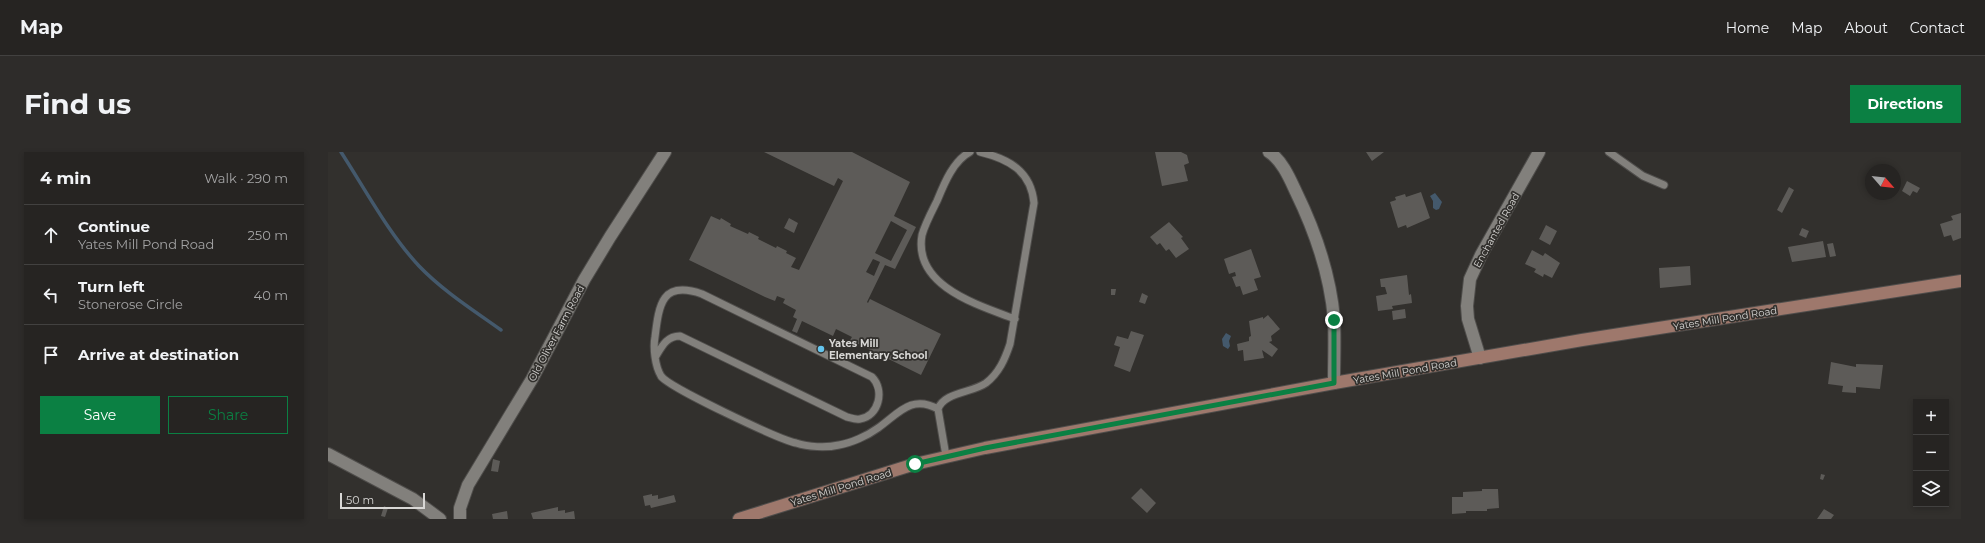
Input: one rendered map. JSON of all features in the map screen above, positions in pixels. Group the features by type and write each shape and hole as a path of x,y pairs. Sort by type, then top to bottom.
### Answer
{"street":[{"name":"Old Oliver Farm Road","path":"460,519 460,508 468,485 532,380 602,249 665,152"},
{"path":"1269,152 1281,164 1307,214 1314,230 1326,269 1334,320 1334,383"},
{"name":"Enchanted Road","path":"1480,358 1468,319 1467,306 1470,279 1481,255 1539,152"},
{"name":"Yates Mill Pond Road","path":"739,519 946,456 1334,383 1582,340 1961,281"},
{"path":"328,454 413,499 440,519"}],"lane":[{"path":"970,152 963,156 956,164 937,199 922,234 922,254 928,269 939,282 967,300 1015,319"},
{"path":"946,456 938,409 946,399 986,383 998,370 1006,356 1015,319 1034,203 1033,194 1022,171 989,154 980,152"},
{"path":"1610,152 1643,176 1664,185"},
{"path":"656,356 670,338 680,336 847,418 865,418 872,414 877,406 879,388 877,382 872,377 687,288 675,290 667,295 657,316 654,344 657,364 661,376 666,381 756,426 797,444 838,446 877,429 896,412 908,405 931,405 938,409"}],"water":[{"path":"1435,193 1442,202 1439,209 1436,210 1433,208 1433,201 1430,196"},
{"path":"1226,333 1231,336 1229,341 1230,346 1228,349 1223,346 1222,339"}],"building":[{"name":"Yates Mill Elementary School","path":"764,152 852,152 910,182 894,216 916,227 895,269 885,265 867,302 868,303 870,299 941,334 921,375 850,340 852,337 836,329 833,336 802,321 797,333 792,331 797,319 793,317 796,310 783,303 785,299 777,296 775,301 765,297 689,260 711,216 720,220 721,218 731,224 730,226 748,234 749,232 759,237 758,239 776,248 777,246 787,251 786,253 796,258 791,267 799,270 843,181 838,178 834,186","holes":["891,221 907,230 891,261 875,253","873,259 880,262 874,276 866,272"]},
{"path":"1155,152 1181,152 1187,155 1189,163 1184,165 1188,181 1162,186"},
{"path":"1366,152 1384,152 1372,161"},
{"path":"1907,181 1920,188 1917,193 1913,191 1910,196 1902,191"},
{"path":"1789,187 1794,190 1782,213 1777,210"},
{"path":"1421,192 1430,218 1407,228 1406,225 1398,228 1390,202 1396,200 1395,197 1405,194 1406,197"},
{"path":"1961,213 1961,238 1953,241 1951,235 1944,237 1940,224 1953,220 1951,216"},
{"path":"789,218 798,223 794,233 784,228"},
{"path":"1169,222 1183,237 1181,238 1189,249 1176,258 1169,249 1166,251 1160,243 1157,245 1150,237"},
{"path":"1546,225 1557,231 1550,245 1539,239"},
{"path":"1802,228 1809,231 1806,238 1799,235"},
{"path":"1823,241 1826,257 1792,262 1788,247"},
{"path":"1833,243 1836,256 1830,257 1827,244"},
{"path":"1251,249 1261,277 1254,279 1258,290 1243,295 1240,286 1236,287 1232,277 1236,276 1235,272 1229,274 1224,259"},
{"path":"1532,250 1543,256 1545,253 1560,263 1552,278 1544,274 1543,277 1534,272 1536,269 1525,264"},
{"path":"1690,266 1691,285 1660,288 1659,268"},
{"path":"1407,275 1409,295 1411,294 1412,303 1392,306 1393,309 1378,311 1376,296 1387,294 1385,287 1381,287 1380,279"},
{"path":"1111,289 1116,289 1115,295 1111,295"},
{"path":"1142,293 1148,296 1145,304 1139,302"},
{"path":"1405,309 1406,318 1393,320 1392,311"},
{"path":"1268,315 1280,329 1271,336 1272,341 1269,342 1278,349 1272,357 1262,350 1264,358 1244,361 1243,350 1238,351 1237,344 1249,341 1249,337 1251,336 1249,321 1263,317 1263,319"},
{"path":"1131,331 1144,335 1130,372 1114,366 1120,347 1114,345 1117,336 1128,339"},
{"path":"1831,362 1856,367 1856,364 1883,365 1880,389 1856,387 1856,393 1842,392 1843,386 1828,384"},
{"path":"493,459 500,461 498,472 491,471"},
{"path":"1821,474 1825,475 1823,480 1820,479"},
{"path":"1141,488 1156,503 1147,513 1131,498"},
{"path":"1482,489 1498,489 1499,508 1487,509 1487,511 1466,511 1466,513 1452,514 1452,497 1463,497 1463,492 1482,491"},
{"path":"652,494 652,496 658,495 658,499 674,495 676,502 651,508 650,505 645,506 643,496"},
{"path":"384,506 388,508 385,517 381,516"},
{"path":"558,507 558,511 565,510 565,513 574,511 575,519 533,519 531,513"},
{"path":"1824,509 1834,515 1831,519 1817,519"},
{"path":"507,511 508,519 493,519 492,514"}],"waterway":[{"path":"341,152 387,226 419,266 448,292 501,330"}],"place":[{"name":"Yates Mill Elementary School","path":"821,349"}],"route":[{"path":"915,464 985,448 1334,383 1334,320"}]}
